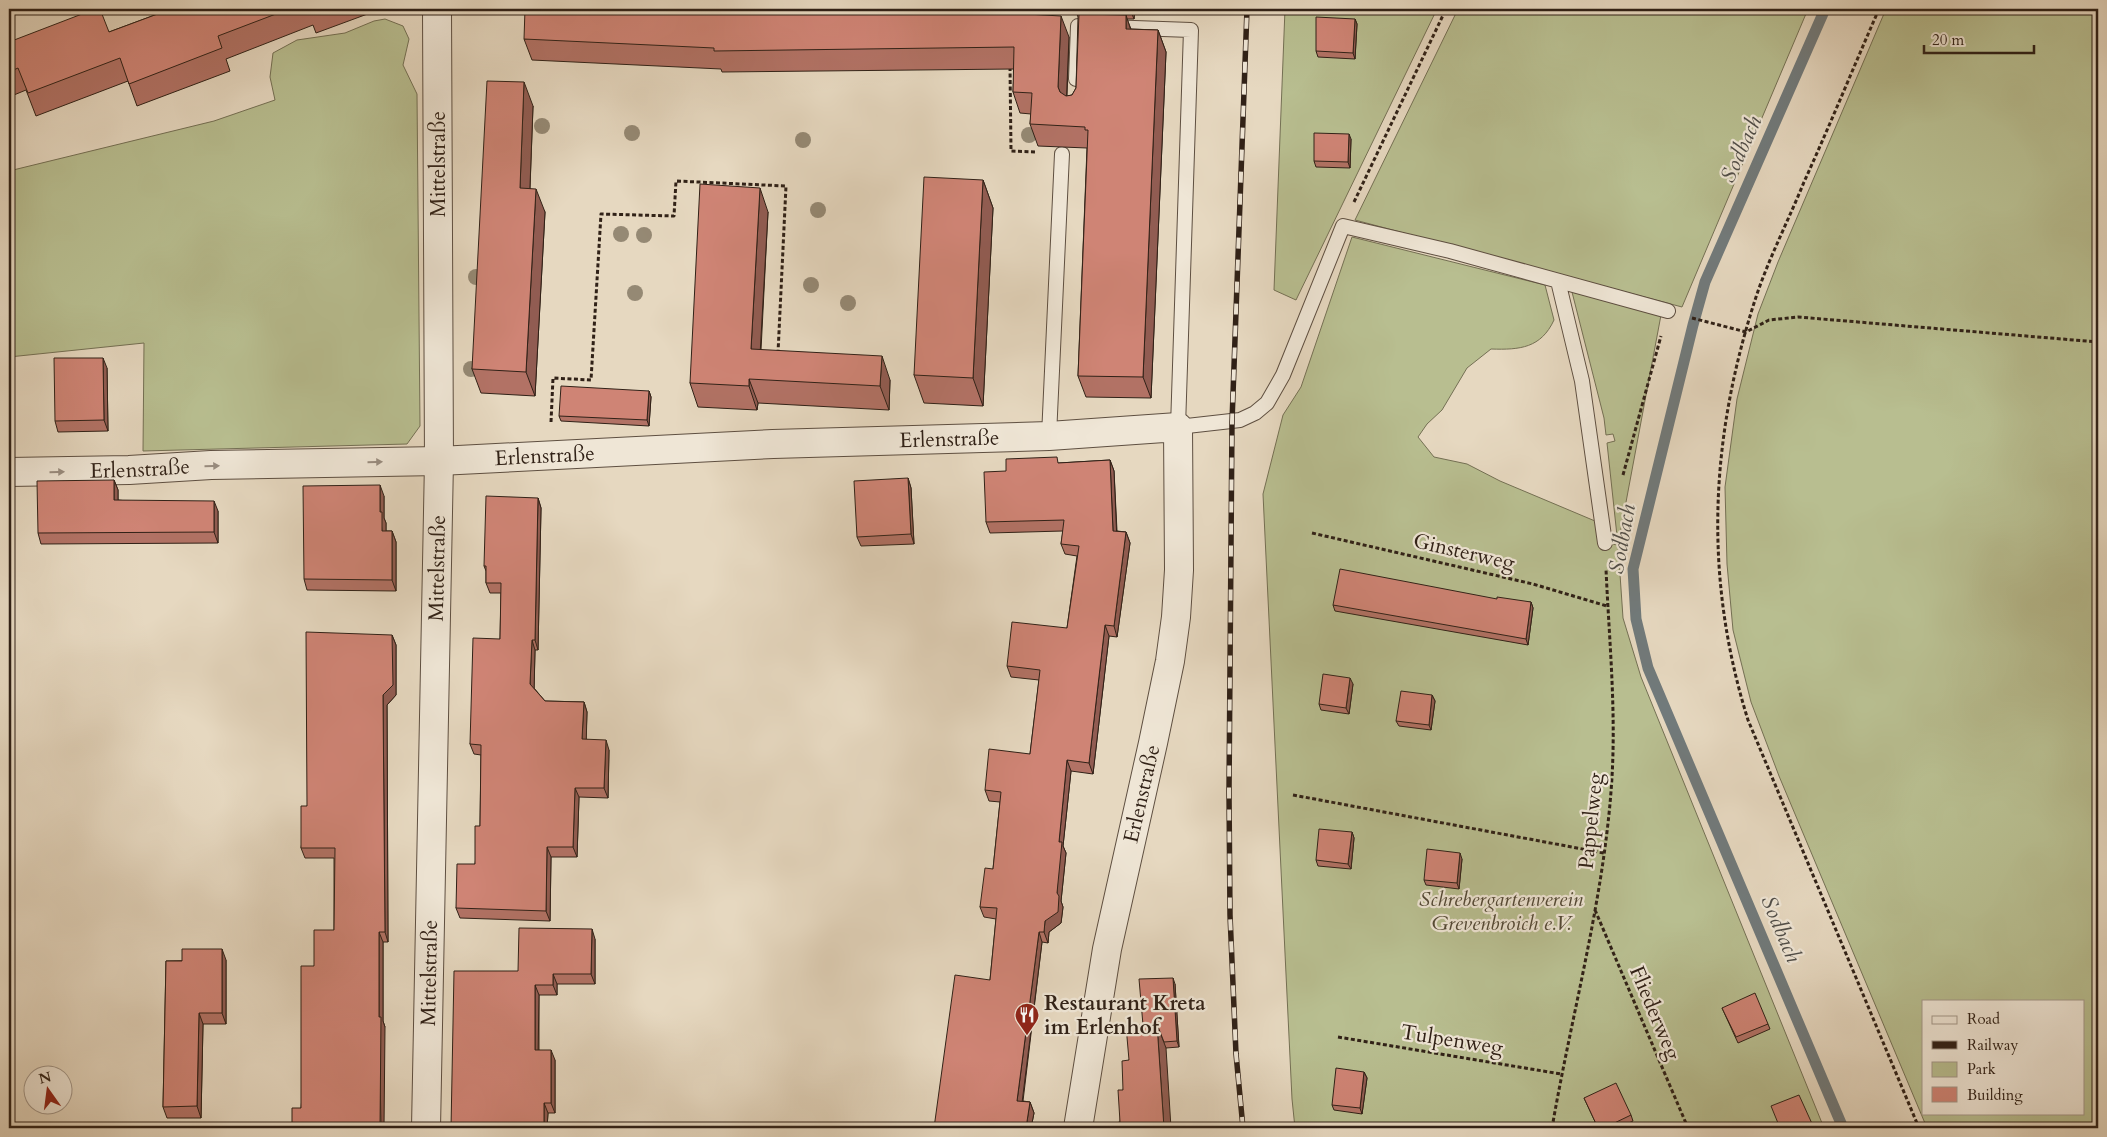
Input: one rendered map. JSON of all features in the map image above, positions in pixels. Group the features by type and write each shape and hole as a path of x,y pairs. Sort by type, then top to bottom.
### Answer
{"street":[{"name":"Mittelstraße","path":"426,1128 439,461 437,9"},
{"name":"Erlenstraße","path":"9,472 129,470 211,465 439,461 773,444 1049,436 1178,427 1179,570 1176,617 1170,661 1107,949 1078,1128"}],"lane":[{"path":"1076,91 1078,26 1191,30 1178,427 1240,420 1255,413 1267,403 1283,375 1343,226 1450,251 1668,311"},
{"path":"1049,436 1062,154"},
{"path":"1558,281 1582,381 1605,543"}],"path":[{"path":"1002,9 1010,19"},
{"path":"1343,226 1446,9"},
{"path":"1879,9 1764,275 1746,332 1730,398 1717,490 1717,537 1726,629 1736,676 1755,737 1919,1128"},
{"path":"1010,66 1011,151 1062,154"},
{"path":"549,456 553,378 591,380 601,214 674,216 676,181 786,186 778,354"},
{"path":"1622,478 1668,311"},
{"path":"1687,317 1746,332 1769,320 1798,317 2098,342"},
{"name":"Ginsterweg","path":"1312,533 1533,584 1608,606"},
{"name":"Pappelweg","path":"1552,1128 1595,910 1604,853 1612,778 1614,729 1613,671 1605,543"},
{"path":"1293,795 1604,853"},
{"name":"Fliederweg","path":"1595,910 1688,1128"},
{"name":"Tulpenweg","path":"1338,1036 1562,1074"}],"green space":[{"path":"1285,9 1437,9 1296,300 1274,290"},
{"path":"1458,9 1808,9 1682,307 1355,220"},
{"path":"1886,9 2098,9 2098,1128 1927,1128 1779,776 1751,702 1733,630 1727,564 1725,487 1737,399 1758,314 1778,262"},
{"path":"385,19 403,26 409,39 403,65 417,94 420,426 407,444 143,451 144,343 9,357 9,171 214,121 275,100 270,77 273,53 297,40 345,33 374,21"},
{"name":"Schrebergartenverein Grevenbroich e.V.","path":"1352,237 1545,285 1554,320 1549,329 1536,342 1520,348 1491,349 1467,368 1442,410 1427,424 1418,437 1434,457 1467,464 1500,481 1595,521 1605,543 1618,545 1623,618 1641,677 1824,1128 1295,1128 1292,1099 1263,494 1283,415 1301,387"},
{"path":"1572,292 1661,315 1618,545 1607,443 1615,441 1613,434 1606,435 1604,418"}],"building":[{"path":"95,9 100,9 109,32 171,9 289,9 218,36 222,48 129,84 120,58 28,93 18,68 9,72 9,42"},
{"path":"525,9 992,9 992,12 1061,16 1058,87 1060,92 1066,96 1072,95 1076,88 1079,14 1126,15 1126,29 1158,30 1143,377 1078,376 1088,130 1085,130 1085,127 1030,124 1032,93 1013,92 1014,47 714,51 714,48 524,39"},
{"path":"1316,17 1355,19 1353,53 1316,51"},
{"path":"487,81 524,82 520,188 536,189 526,372 472,369"},
{"path":"1314,133 1349,134 1348,162 1314,161"},
{"path":"924,177 983,180 973,378 914,375"},
{"path":"700,184 760,188 751,349 882,356 880,386 749,379 749,386 690,383"},
{"path":"54,358 103,358 104,420 55,421"},
{"path":"561,386 649,391 647,420 559,416"},
{"path":"1057,457 1058,463 1110,460 1113,531 1126,532 1114,626 1105,625 1089,763 1067,760 1059,842 1062,842 1057,893 1059,896 1058,912 1045,921 1044,932 1039,932 1017,1101 1030,1102 1026,1128 934,1128 955,975 990,980 997,908 980,907 985,868 993,869 1001,792 985,790 989,749 1030,754 1040,670 1007,666 1012,622 1067,628 1079,546 1061,544 1064,520 986,522 984,472 1006,471 1006,459"},
{"path":"908,478 911,534 857,537 854,481"},
{"path":"114,480 114,500 214,501 214,532 38,533 37,481"},
{"path":"380,485 382,531 392,531 392,580 304,579 303,486"},
{"path":"486,496 538,498 535,640 532,640 530,684 545,701 584,702 582,739 606,740 604,788 575,788 573,847 547,847 546,911 456,908 457,864 475,864 475,826 480,826 481,745 470,744 473,638 500,639 501,583 486,583 486,566 484,566"},
{"path":"1340,569 1497,599 1497,597 1531,602 1526,639 1333,605"},
{"path":"306,632 392,635 393,685 383,695 385,932 379,932 379,1017 381,1017 380,1128 292,1128 292,1108 301,1108 301,966 314,966 314,930 334,930 335,848 301,848 301,806 307,806"},
{"path":"1323,674 1350,678 1346,708 1319,704"},
{"path":"1401,691 1432,695 1429,725 1396,721"},
{"path":"1319,829 1352,832 1348,864 1316,860"},
{"path":"1427,849 1460,853 1457,883 1424,880"},
{"path":"519,928 592,929 591,974 553,974 553,985 535,985 535,1050 551,1050 551,1103 544,1103 544,1128 451,1128 454,971 518,971"},
{"path":"182,949 222,949 222,1013 199,1013 197,1106 163,1107 166,961 182,961"},
{"path":"1173,978 1177,1041 1164,1042 1157,1024 1143,1025 1139,979"},
{"path":"1755,993 1768,1024 1736,1037 1722,1008"},
{"path":"1157,1024 1164,1128 1115,1128 1115,1123 1120,1122 1118,1090 1123,1090 1122,1061 1129,1060 1126,1026"},
{"path":"1336,1068 1364,1072 1360,1108 1332,1105"},
{"path":"1616,1083 1631,1115 1604,1128 1598,1128 1584,1098"},
{"path":"1799,1095 1814,1128 1780,1128 1771,1106"}],"waterway":[{"name":"Sodbach","path":"1825,9 1705,282 1633,569 1636,619 1648,668 1843,1128"}],"railway":[{"path":"1243,1128 1236,1054 1230,915 1229,792 1232,422 1247,9"}],"place":[{"name":"Restaurant Kreta im Erlenhof","path":"1027,1036"}]}
